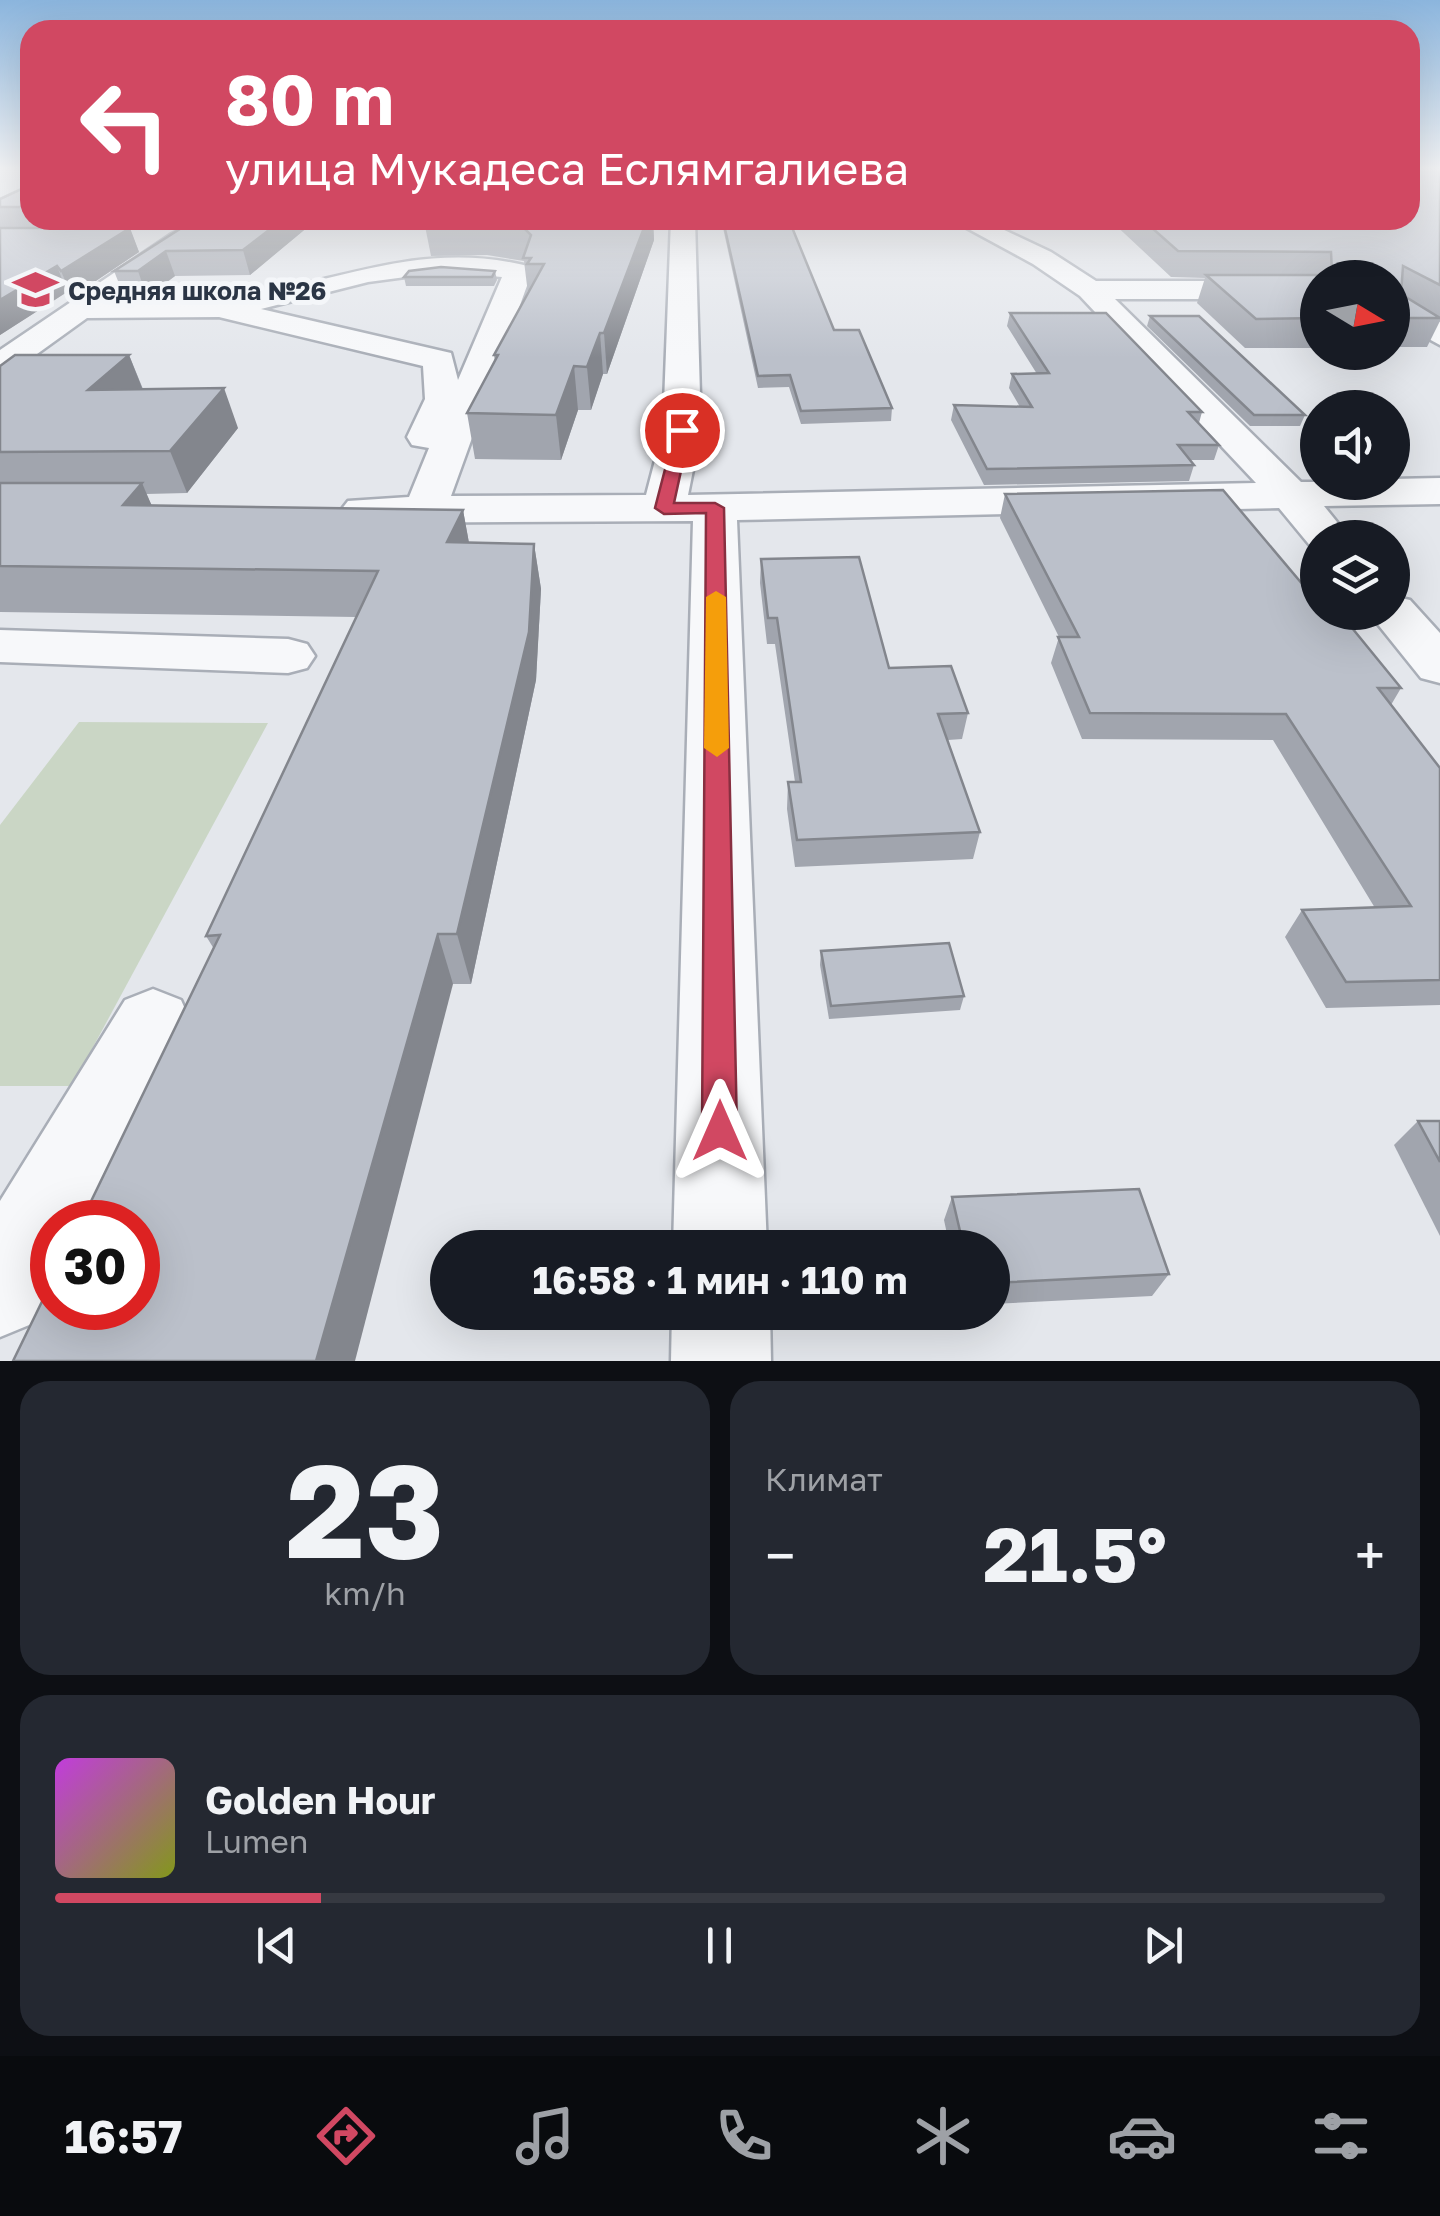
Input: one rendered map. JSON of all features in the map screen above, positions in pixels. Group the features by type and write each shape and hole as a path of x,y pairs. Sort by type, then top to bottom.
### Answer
{"street":[{"path":"0,365 197,231"},
{"path":"676,231 719,1230"},
{"path":"986,231 1042,258 1090,290 1312,520"},
{"path":"139,240 179,240"},
{"path":"414,264 438,244 454,240"},
{"path":"79,308 219,308 272,300 414,264 486,263 518,272 409,510"},
{"path":"1090,290 1300,290"},
{"path":"219,308 439,360 444,399 409,510"},
{"path":"1410,317 1440,335"},
{"path":"315,510 690,508 1440,491"},
{"path":"1408,630 1440,666"},
{"path":"0,646 288,656"},
{"path":"0,1289 153,1024"},
{"path":"721,1330 721,1361"}],"green space":[{"path":"79,722 268,723 72,1086 0,1086 0,825"}],"building":[{"path":"0,231 126,231 61,271 57,266 0,300"},
{"path":"178,231 268,231 243,250 166,251 138,271 114,271"},
{"path":"527,231 643,231 604,333 600,333 587,367 574,366 556,415 467,413 544,264 527,264 531,258 523,258 531,235"},
{"path":"725,231 793,231 834,330 859,330 892,408 801,411 790,375 758,376"},
{"path":"1155,231 1440,231 1440,285 1410,270 1410,260 1331,260 1331,252 1178,251"},
{"path":"441,267 495,271 492,277 404,277 409,271"},
{"path":"1206,275 1300,275 1300,318 1256,319"},
{"path":"1410,300 1440,318 1410,318"},
{"path":"1010,313 1106,313 1202,412 1188,412 1219,445 1178,445 1194,465 987,469 954,405 1032,407 1012,374 1049,373"},
{"path":"1150,316 1199,316 1300,410 1300,415 1254,415"},
{"path":"15,355 129,355 88,390 224,388 170,451 0,452 0,366"},
{"path":"0,483 142,483 123,505 463,510 447,542 534,544 529,632 457,934 438,934 316,1361 13,1361 30,1326 30,1330 160,1330 160,1200 92,1200 220,935 206,936 378,571 0,566"},
{"path":"1223,490 1300,581 1300,630 1354,630 1401,688 1378,688 1440,768 1440,980 1346,982 1302,910 1411,906 1286,714 1090,713 1058,637 1079,637 1005,494"},
{"path":"859,557 889,668 951,666 968,713 938,714 980,832 797,840 788,782 801,782 777,618 768,618 761,559"},
{"path":"949,943 964,996 831,1006 821,951"},
{"path":"1418,1121 1440,1121 1440,1162"},
{"path":"1139,1189 1169,1274 1010,1282 1010,1230 960,1230 952,1197"}],"slow traffic":[{"path":"716,597 717,748"}],"place":[{"name":"Средняя школа №26","path":"35,290"}],"route":[{"path":"682,430 664,508 715,508 720,1131"}]}
